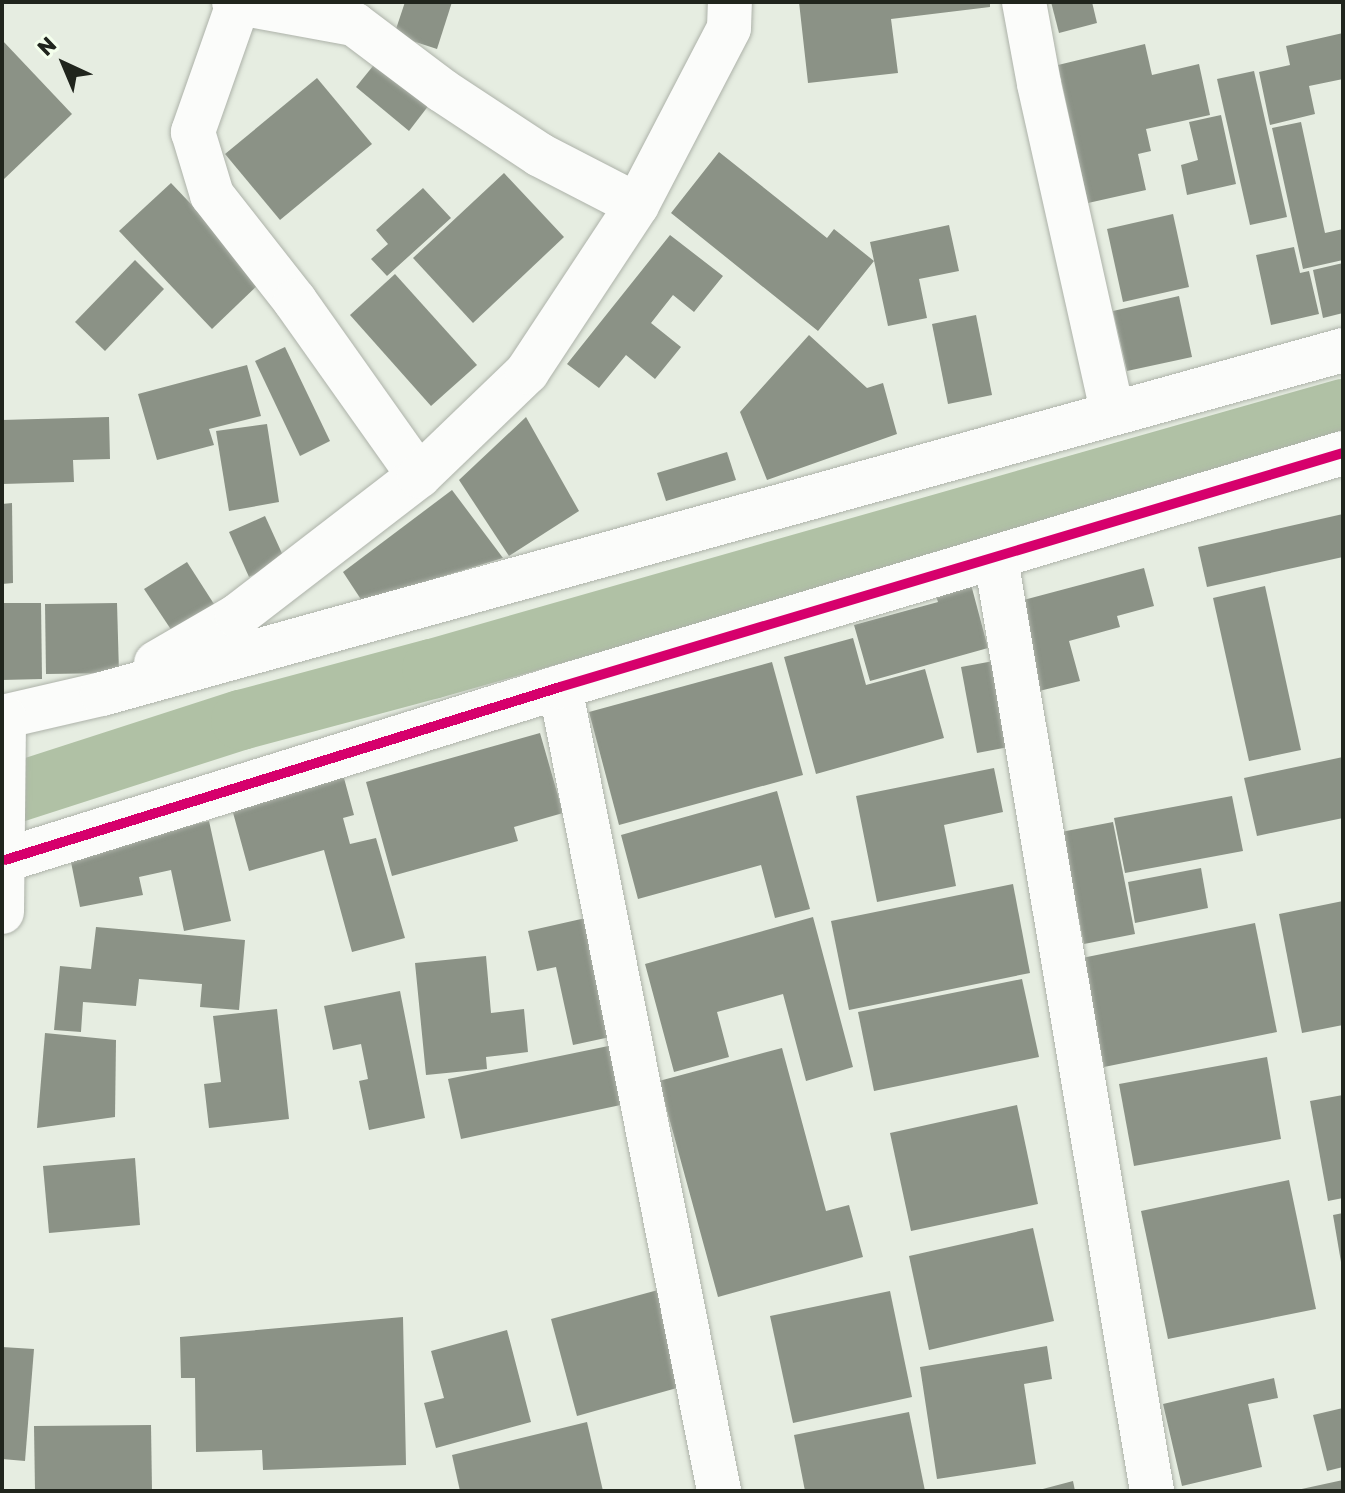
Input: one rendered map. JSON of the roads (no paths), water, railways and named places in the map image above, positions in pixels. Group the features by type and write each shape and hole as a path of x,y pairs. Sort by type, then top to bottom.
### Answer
{"street":[{"path":"102,694 237,616 419,476 527,372 637,205 729,28 730,2"},
{"path":"1024,2 1039,84 1112,411"},
{"path":"419,476 295,301 212,195 193,132 236,3 357,13 443,91 540,155 637,205"},
{"path":"2,912 5,860 3,717 102,694 1112,411 1343,350"},
{"path":"5,860 560,687 1343,453"},
{"path":"996,559 1152,1491"},
{"path":"560,687 719,1491"}],"waterway":[{"path":"2,797 241,720 432,669 1343,409"}]}
